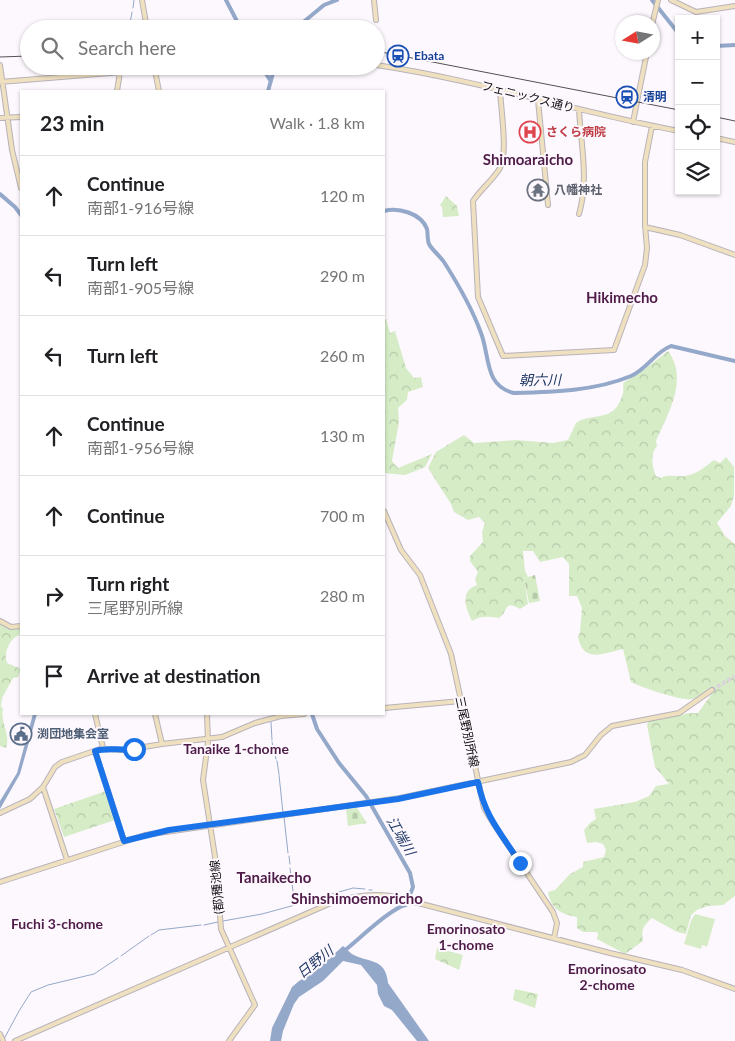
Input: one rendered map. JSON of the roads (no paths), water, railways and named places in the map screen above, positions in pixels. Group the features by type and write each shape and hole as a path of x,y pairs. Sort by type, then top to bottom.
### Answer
{"street":[{"path":"142,0 145,20"},
{"path":"374,0 376,20"},
{"path":"671,0 696,12 735,6"},
{"path":"654,15 657,1"},
{"path":"633,122 645,60"},
{"path":"0,65 12,150 20,184"},
{"name":"フェニックス通り","path":"385,66 437,75 579,110 675,130"},
{"path":"1,82 84,75"},
{"path":"117,90 120,75"},
{"path":"156,75 159,90"},
{"path":"500,91 504,146 502,161 500,168 473,202 478,297 503,356 614,350 645,265 645,162 652,126"},
{"path":"538,100 548,205"},
{"path":"579,110 585,182 579,214"},
{"path":"0,118 20,117"},
{"path":"720,139 735,142"},
{"path":"645,227 680,235 735,255"},
{"name":"三尾野別所線","path":"385,513 398,545 415,567 422,580 451,654 482,802 490,818 554,914 557,923 554,938"},
{"path":"0,621 11,627 20,626"},
{"path":"0,882 124,841 156,833 376,802 577,760 587,753 601,734 609,728 679,712 712,690"},
{"path":"385,708 461,701"},
{"path":"95,715 103,748"},
{"path":"155,715 162,744"},
{"name":"(都)種池線","path":"207,715 208,738 203,780 216,863 221,929 255,1005 229,1041"},
{"path":"0,813 28,801 43,787 53,769 59,763 103,748 126,750 222,736 280,716 292,715"},
{"path":"95,751 124,841"},
{"path":"43,787 68,860"},
{"path":"14,1041 341,900 367,894 394,897 682,970 735,990"},
{"path":"0,1034 3,1041"}],"water":[{"path":"33,715 37,715 20,774 0,809 0,801 17,773"},
{"path":"343,946 352,954 375,962 384,969 388,983 429,1041 417,1041 392,1010 384,1006 378,994 377,985 361,965 343,961 323,981 299,997 294,1004 281,1041 270,1041 272,1028 292,987 314,972"}],"waterway":[{"path":"133,8 134,0"},
{"path":"226,0 236,20"},
{"name":"江端川","path":"306,20 324,5 337,0"},
{"path":"652,0 675,29"},
{"path":"131,20 132,12"},
{"path":"720,46 735,45"},
{"path":"119,90 121,75"},
{"path":"267,75 270,80"},
{"name":"江端川","path":"268,90 272,75"},
{"path":"0,194 20,214"},
{"name":"朝六川","path":"385,211 408,212 424,223 427,229 429,244 444,262 473,314 484,342 493,377 497,384 504,389 514,393 544,392 574,390 603,385 637,373 660,352 671,346 735,361"},
{"name":"江端川","path":"312,715 317,729 339,763 366,796 410,873 413,887 406,905 392,912 344,951"},
{"path":"271,722 272,740"},
{"path":"272,742 276,759"},
{"path":"277,761 279,774"},
{"path":"279,775 283,813"},
{"path":"284,817 288,853"},
{"path":"289,856 290,864"},
{"path":"290,868 293,891"},
{"path":"332,894 353,888 365,889"},
{"path":"223,921 262,914 328,896"},
{"path":"375,897 388,900"},
{"path":"204,925 218,922"},
{"path":"151,935 159,930 201,925"},
{"path":"121,956 149,936"},
{"path":"4,1039 31,992 48,985 94,974 118,958"}],"tunnel":[{"path":"712,690 735,676"}],"tram line":[{"path":"385,53 675,109"},
{"path":"0,57 20,56"},
{"path":"720,118 735,121"}],"place":[{"name":"Ebata","path":"398,56"},
{"name":"清明","path":"627,97"},
{"name":"さくら病院","path":"530,132"},
{"name":"八幡神社","path":"538,190"},
{"name":"渕団地集会室","path":"21,734"}],"district":[{"name":"Shimoaraicho","path":"528,160"},
{"name":"Hikimecho","path":"622,298"},
{"name":"Tanaike 1-chome","path":"236,749"},
{"name":"Tanaikecho","path":"274,878"},
{"name":"Shinshimoemoricho","path":"357,899"},
{"name":"Fuchi 3-chome","path":"57,924"},
{"name":"Emorinosato 1-chome","path":"466,938"},
{"name":"Emorinosato 2-chome","path":"607,978"}],"water label":[{"name":"日野川","path":"315,962"}]}
